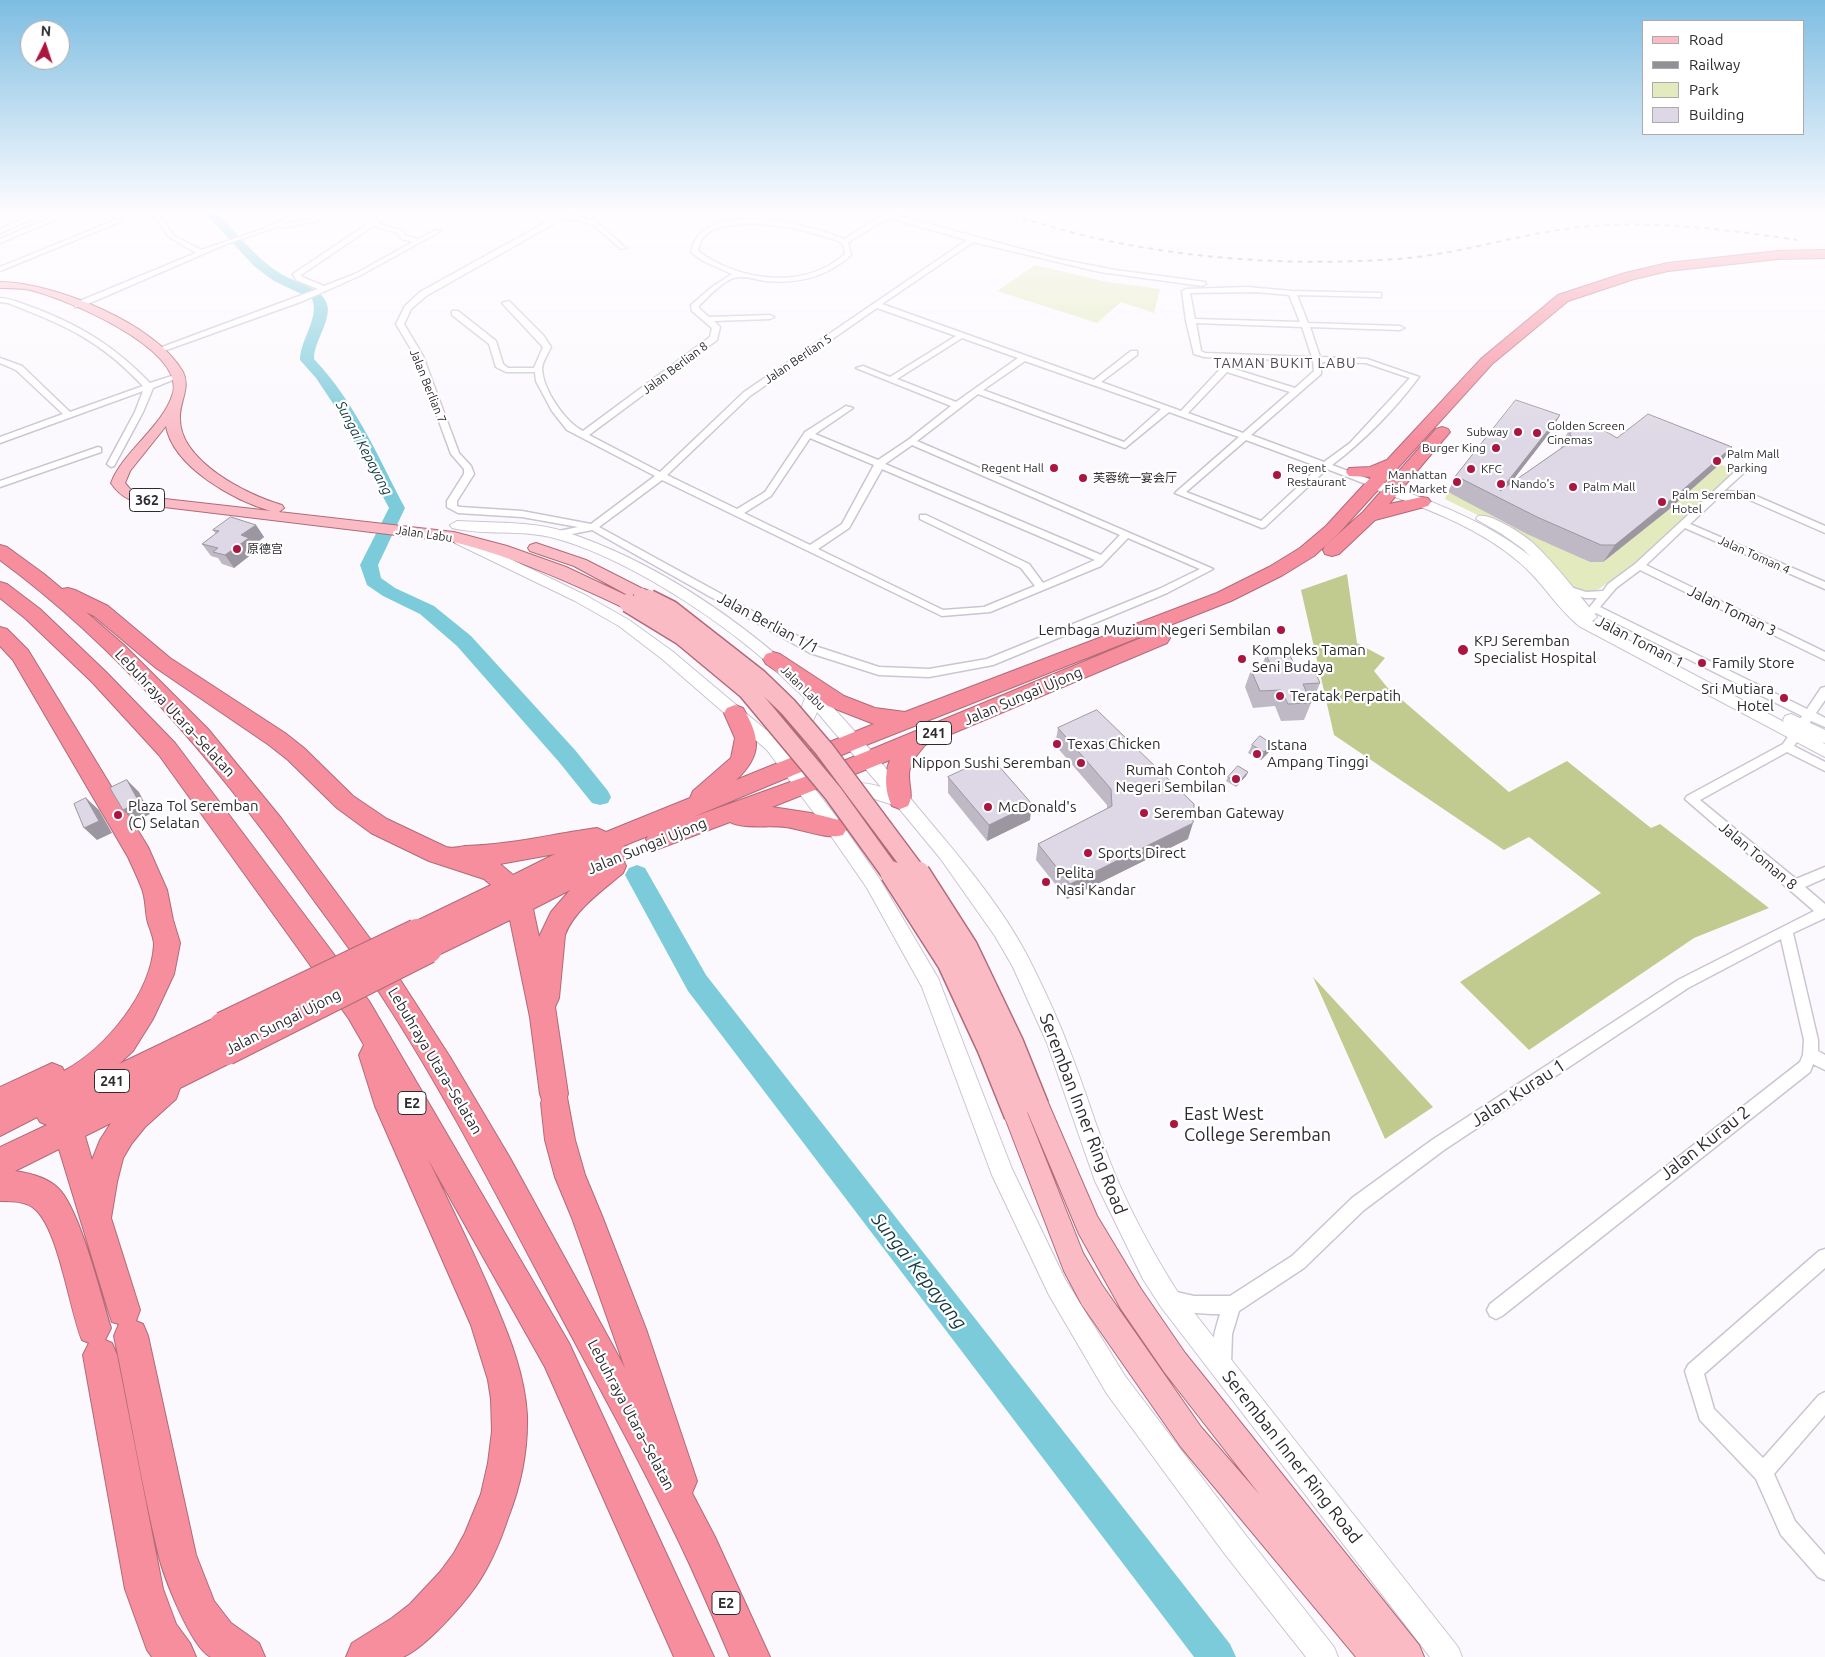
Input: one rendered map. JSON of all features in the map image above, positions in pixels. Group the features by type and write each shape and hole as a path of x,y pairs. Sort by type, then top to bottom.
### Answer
{"highway":[{"name":"Jalan Sungai Ujong","path":"0,1134 225,1038 514,895 676,821 796,777 868,760 1244,603 1288,581 1323,558 1371,495 1391,464 1487,361 1564,298 1596,287"},
{"path":"1504,366 1573,303 1616,287"},
{"name":"Jalan Sungai Ujong","path":"676,821 713,819 796,777 853,741 1224,597 1276,571 1307,552 1371,495 1394,489 1451,422"},
{"path":"1391,464 1372,472 1354,474 1360,484 1371,495 1397,506 1427,501 1419,488 1412,467"},
{"name":"Lebuhraya Utara–Selatan","path":"0,551 37,578 117,650 200,735 273,825 390,986 440,1066 499,1169 634,1419 702,1550 750,1657"},
{"path":"37,578 101,611 163,663 277,739 296,754 345,802 379,826 438,854 493,872 514,895 544,1017 560,1140 570,1178 588,1216 629,1329 702,1550"},
{"name":"Lebuhraya Utara–Selatan","path":"0,588 33,614 99,677 167,749 358,1010 557,1355 694,1657"},
{"path":"0,634 21,655 139,854 155,890 166,943 160,974 143,1010 123,1042 86,1074 0,1122"},
{"path":"773,659 824,694 859,711 880,717 904,719 916,717"},
{"path":"676,821 741,762 746,738 744,720"},
{"path":"900,800 896,775 898,766 902,757 917,740"},
{"path":"713,819 750,815 781,816 803,819 835,828"},
{"path":"438,854 486,856 574,840 620,846 588,888 562,917 555,929 544,1017"},
{"path":"0,1102 80,1062 143,1010"},
{"path":"358,1010 388,1104 472,1287 493,1338 508,1398 509,1424 508,1452 504,1477 496,1504 481,1542 463,1573 438,1604 418,1623 396,1640 366,1657"},
{"name":"Jalan Sungai Ujong","path":"0,1163 186,1071 225,1038"},
{"path":"96,1218 104,1170 111,1149 124,1130 148,1105 186,1071"},
{"path":"68,1129 128,1323 176,1555 200,1614 217,1638 245,1657"},
{"path":"0,1186 12,1185 32,1190 49,1199 62,1224 97,1342 144,1589 161,1636 176,1657"}],"main road":[{"path":"34,287 110,317 135,332 158,350 176,370 178,376"},
{"name":"Jalan Labu","path":"178,376 180,390 174,406 173,429 179,443 215,479 264,504 284,510 349,521"},
{"name":"Jalan Labu","path":"174,406 123,470 118,483 125,492 138,498 190,507 456,531 534,530 557,534 598,549 686,596 721,619 773,659 813,697 853,741"},
{"path":"132,458 146,449 160,444 179,443"},
{"name":"Jalan Toman 1","path":"1371,495 1394,489 1427,501 1470,513 1507,531 1528,546 1588,616 1799,731 1825,737"},
{"name":"Jalan Toman 1","path":"1427,501 1510,548 1525,559 1564,606 1660,647 1799,731 1825,751"},
{"path":"456,531 634,599 747,690 833,793 885,864 949,962 989,1048 1026,1110 1088,1225 1131,1299 1175,1363 1407,1657"},
{"name":"Jalan Labu","path":"456,531 624,623 667,655 744,720 773,746 796,777"},
{"path":"744,720 778,735 786,736 802,727 810,714 813,697"},
{"name":"362","path":"853,741 868,760"},
{"name":"Seremban Inner Ring Road","path":"868,760 958,868 1002,930 1021,964 1057,1043 1103,1174 1146,1263 1169,1299 1448,1657"},
{"path":"796,777 835,828 873,883 931,984 1003,1175 1057,1287 1116,1386 1234,1543 1324,1657"},
{"path":"835,828 831,805 836,794 845,790 872,790 900,800"},
{"path":"1026,1110 1073,1262 1092,1295 1191,1437 1377,1657"}],"street":[{"path":"78,305 119,287"},
{"path":"317,287 322,290"},
{"path":"158,350 328,287"},
{"name":"Jalan Berlian 7","path":"435,287 423,294 408,308 400,324 419,356 454,454 468,468 469,474 452,501 452,507 458,510 522,514 593,527"},
{"name":"Jalan Berlian 8","path":"583,435 714,338 716,327 695,309 695,304 716,287"},
{"name":"Jalan Berlian 5","path":"557,534 593,527 661,476 747,394 903,287"},
{"path":"1231,287 1378,295"},
{"path":"1255,290 1186,291 1197,352 1200,354 1316,358 1367,361 1415,378 1370,428 1327,464 1262,525 1180,492 1318,372 1319,365 1316,358 1292,292"},
{"path":"0,300 9,301 83,332 104,345 149,387"},
{"path":"506,303 540,336 547,347 538,367 540,381 556,411 570,428 661,476 942,613 986,610 1097,564 1126,535 911,442"},
{"path":"877,305 1354,474"},
{"path":"455,313 493,343 499,365 506,370 538,370"},
{"path":"708,319 770,317"},
{"path":"1190,321 1400,328"},
{"path":"890,380 962,335"},
{"path":"1096,382 1134,354"},
{"path":"811,549 846,526 880,463 911,442 957,405 1026,357"},
{"path":"0,360 19,368 69,415"},
{"path":"0,369 10,364"},
{"path":"860,368 957,405"},
{"path":"1182,413 1225,369 1296,392"},
{"path":"0,440 178,376"},
{"path":"111,464 140,412 149,387"},
{"path":"977,391 1125,444 1168,408"},
{"path":"738,513 768,494 808,434 849,408"},
{"path":"808,434 1102,558"},
{"path":"0,484 98,450"},
{"name":"Jalan Toman 1","path":"1588,616 1612,586 1639,566 1716,494 1748,469 1737,485 1744,494"},
{"path":"1716,494 1744,494 1825,530"},
{"path":"923,517 1025,566 1041,587"},
{"name":"Jalan Toman 4","path":"1683,524 1825,586"},
{"path":"593,527 594,540 598,549"},
{"name":"Jalan Berlian 1/1","path":"593,527 814,650 879,671 929,673 988,662 1163,591 1208,569 1126,535"},
{"name":"Jalan Toman 3","path":"1639,566 1825,656"},
{"path":"1567,590 1585,595 1606,594"},
{"path":"1799,731 1825,691"},
{"path":"1799,731 1825,723"},
{"path":"1799,731 1825,767"},
{"name":"Jalan Toman 8","path":"1799,731 1691,799 1825,912"},
{"path":"1794,886 1825,872"},
{"name":"Jalan Kurau 1","path":"1232,1305 1298,1262 1358,1204 1438,1145 1683,984 1786,930 1825,912"},
{"path":"1786,930 1811,1040 1810,1055 1825,1063"},
{"name":"Jalan Kurau 2","path":"1496,1310 1805,1067 1810,1055"},
{"path":"1825,1257 1694,1371 1706,1414 1763,1472 1788,1528 1825,1570"},
{"path":"1169,1299 1194,1305 1232,1305 1221,1344 1223,1370"},
{"path":"1763,1472 1825,1401"}],"green space":[{"path":"1002,287 1148,287 1160,289 1154,313 1121,302 1097,323 997,291"},
{"path":"1720,464 1738,472 1660,544 1599,589 1591,592 1575,590 1506,529 1445,499 1448,492 1590,562 1603,562 1670,508"},
{"path":"1347,574 1357,643 1385,658 1374,671 1387,687 1509,792 1567,761 1651,828 1660,824 1769,908 1694,938 1529,1050 1460,982 1601,893 1529,837 1504,850 1334,735 1301,590"},
{"path":"1313,977 1433,1107 1385,1139"}],"building":[{"name":"Palm Mall","path":"1516,400 1560,415 1500,491 1573,440 1570,434 1571,426 1580,424 1600,428 1617,438 1648,414 1732,447 1615,545 1601,545 1537,517 1456,476"},
{"path":"231,517 256,525 241,535 249,538 225,555 213,552 218,548 202,544 219,531 213,530"},
{"path":"1289,653 1293,662 1316,674 1320,683 1303,684 1311,703 1288,704 1281,690 1260,691 1251,670 1273,669 1266,655"},
{"name":"Seremban Gateway","path":"1097,710 1194,804 1193,823 1070,884 1038,844 1112,806 1111,789 1058,728"},
{"path":"1260,736 1272,744 1264,752 1252,745"},
{"path":"991,757 1032,804 989,825 948,777"},
{"name":"Rumah Contoh Negeri Sembilan","path":"1238,766 1248,772 1238,783 1228,777"},
{"path":"127,780 139,802 123,810 110,788"},
{"path":"86,798 99,821 84,828 74,804"}],"waterway":[{"name":"Sungai Kepayang","path":"298,287 317,297 321,309 307,351 307,360 321,375 346,411 397,508 369,565 373,581 389,592 427,610 464,641 567,756 600,797"},
{"name":"Sungai Kepayang","path":"637,875 697,983 1217,1657"}],"place":[{"name":"Subway","path":"1518,432"},
{"name":"Golden Screen Cinemas","path":"1537,433"},
{"name":"Burger King","path":"1496,448"},
{"name":"Palm Mall Parking","path":"1717,461"},
{"name":"Regent Hall","path":"1054,468"},
{"name":"KFC","path":"1471,469"},
{"name":"Regent Restaurant","path":"1277,475"},
{"name":"芙蓉统一宴会厅","path":"1083,478"},
{"name":"Manhattan Fish Market","path":"1457,482"},
{"name":"Nando's","path":"1501,484"},
{"name":"Palm Mall","path":"1573,487"},
{"name":"Palm Seremban Hotel","path":"1662,502"},
{"name":"原德宫","path":"237,549"},
{"name":"Lembaga Muzium Negeri Sembilan","path":"1281,630"},
{"name":"KPJ Seremban Specialist Hospital","path":"1463,650"},
{"name":"Kompleks Taman Seni Budaya","path":"1242,659"},
{"name":"Family Store","path":"1702,663"},
{"name":"Teratak Perpatih","path":"1280,696"},
{"name":"Sri Mutiara Hotel","path":"1784,698"},
{"name":"Texas Chicken","path":"1057,744"},
{"name":"Istana Ampang Tinggi","path":"1257,754"},
{"name":"Nippon Sushi Seremban","path":"1081,763"},
{"name":"Rumah Contoh Negeri Sembilan","path":"1236,779"},
{"name":"McDonald's","path":"988,807"},
{"name":"Seremban Gateway","path":"1144,813"},
{"name":"Plaza Tol Seremban (C) Selatan","path":"118,815"},
{"name":"Sports Direct","path":"1088,853"},
{"name":"Pelita Nasi Kandar","path":"1046,882"},
{"name":"East West College Seremban","path":"1174,1124"}],"district":[{"name":"TAMAN BUKIT LABU","path":"1285,363"}]}
